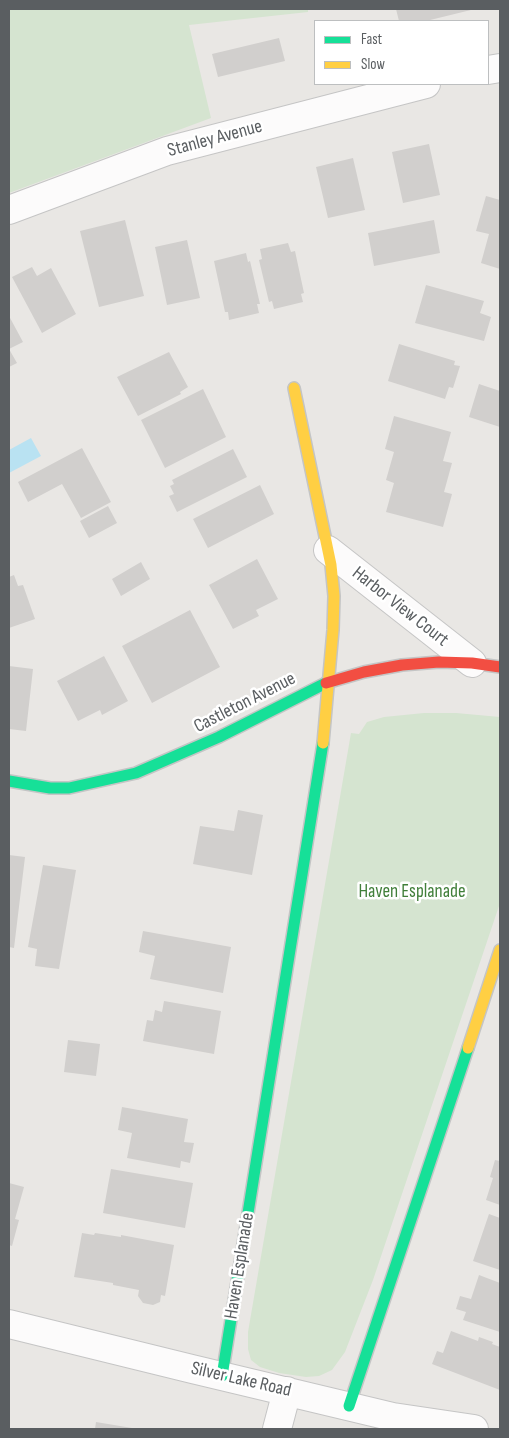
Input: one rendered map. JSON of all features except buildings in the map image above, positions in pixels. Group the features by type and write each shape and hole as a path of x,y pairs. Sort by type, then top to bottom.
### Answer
{"street":[{"name":"Stanley Avenue","path":"9,210 167,151 422,85"},
{"name":"Harbor View Court","path":"294,388 332,573 334,610 328,682"},
{"name":"Harbor View Court","path":"328,550 472,663"},
{"name":"Castleton Avenue","path":"9,781 35,786 68,788 104,782 136,773 219,737 328,682 364,672 402,665 439,662 472,663 500,667"},
{"name":"Haven Esplanade","path":"222,1376 324,735 328,682"},
{"path":"349,1406 500,950"},
{"name":"Silver Lake Road","path":"9,1324 393,1417 474,1429"},
{"path":"277,1429 287,1391"}],"green space":[{"path":"9,9 308,9 308,12 189,25 211,118 9,193"},
{"name":"Haven Esplanade","path":"424,713 456,713 500,717 500,903 373,1280 345,1352 332,1370 319,1376 306,1377 279,1373 260,1367 251,1360 248,1349 248,1332 351,733 359,734 367,722 384,717"}],"water":[{"path":"31,438 41,456 9,473 9,450"}],"traffic: fast":[{"path":"9,781 50,788 69,788 136,773 219,737 326,683"},
{"path":"222,1376 323,743"},
{"path":"349,1406 468,1048"}],"traffic: slow":[{"path":"294,388 331,565 334,596 333,630 323,743"},
{"path":"468,1048 500,950"}],"traffic: jam":[{"path":"326,683 364,672 402,665 439,662 472,663 500,667"}]}
